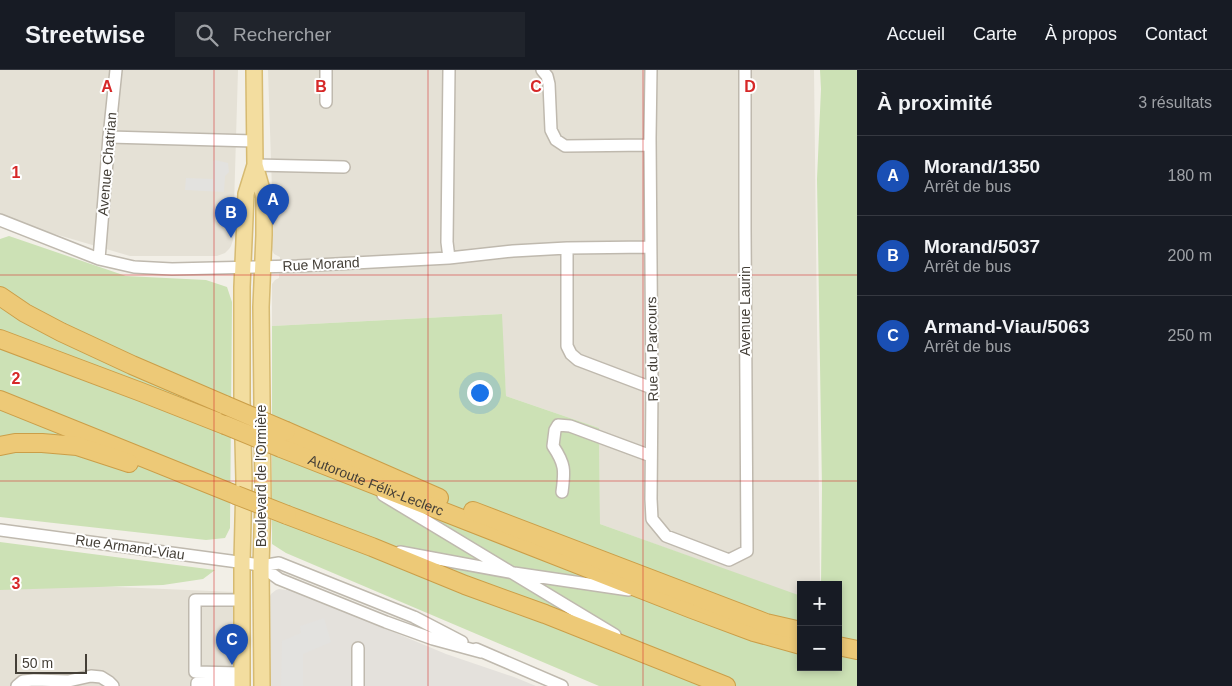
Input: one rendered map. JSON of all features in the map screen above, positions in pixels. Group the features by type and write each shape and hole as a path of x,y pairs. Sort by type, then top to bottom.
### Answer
{"highway":[{"path":"0,296 25,313 61,332 132,365 440,498 766,623 797,630"},
{"name":"Autoroute Félix-Leclerc","path":"0,339 141,392 567,561 754,632"},
{"path":"0,400 236,495 546,614 726,686"},
{"path":"0,446 15,443 42,443 77,446 212,491 236,495"},
{"path":"440,498 567,561"},
{"path":"754,632 797,637"},
{"path":"754,632 797,644"},
{"path":"842,641 857,643"},
{"path":"842,647 857,650"},
{"path":"842,655 857,657"}],"main road":[{"path":"254,70 254,165"},
{"name":"Boulevard de l'Ormière","path":"254,165 264,196 261,316 263,499 261,566 262,686"},
{"name":"Boulevard de l'Ormière","path":"242,681 244,480 242,400 243,267 246,194 254,165"}],"street":[{"name":"Avenue Chatrian","path":"99,259 116,70"},
{"path":"326,70 326,102"},
{"path":"448,70 447,242 449,258"},
{"path":"542,70 547,76 549,84 551,130 556,140 565,146 650,145"},
{"name":"Rue du Parcours","path":"651,70 652,519 666,536 728,560 747,551"},
{"name":"Avenue Laurin","path":"745,70 747,551"},
{"path":"109,138 254,141"},
{"path":"254,165 344,167"},
{"name":"Rue Morand","path":"0,220 99,259 134,267 162,269 297,266 449,258 513,251 567,248 650,247"},
{"path":"567,248 567,346 571,354 578,360 652,388"},
{"path":"562,492 564,474 561,458 553,446 554,430 558,425 570,426 651,456"},
{"path":"347,473 647,655"},
{"name":"Rue Armand-Viau","path":"0,530 261,566 278,579 433,639 482,652 542,682 562,686"},
{"path":"372,547 514,573 650,593"},
{"path":"242,600 195,600 195,672 242,681"},
{"path":"358,648 358,686"},
{"path":"17,686 23,681 68,680 91,676 101,677 113,686"},
{"path":"197,686 197,683 242,681"}],"shaded area":[{"path":"0,70 238,70 233,240 229,249 217,256 130,256 0,218"},
{"path":"268,70 814,70 820,581 797,581 797,596 600,524 599,428 506,396 501,314 272,326 272,284 279,278 280,257 274,254 272,250"},
{"path":"213,161 228,163 229,172 225,176 224,192 185,190 186,178 213,179"},
{"path":"0,582 235,592 237,686 0,686"},
{"path":"288,588 446,654 536,686 270,686 269,598 276,590 286,590"},
{"path":"324,618 331,642 303,654 303,686 281,686 282,641 301,633 300,626"}],"green space":[{"path":"820,70 857,70 857,686 599,686 286,553 272,544 272,326 502,314 506,396 599,428 600,524 797,595 797,671 842,671 842,581 821,581 822,488 817,179 821,89"},
{"path":"9,236 126,276 206,280 227,287 232,302 230,528 225,538 206,540 0,517 0,239"},
{"path":"0,542 215,570 203,579 163,585 0,590"}],"place":[{"name":"Morand/1350","path":"273,225"},
{"name":"Morand/5037","path":"231,238"},
{"name":"Armand-Viau/5063","path":"232,665"}]}
